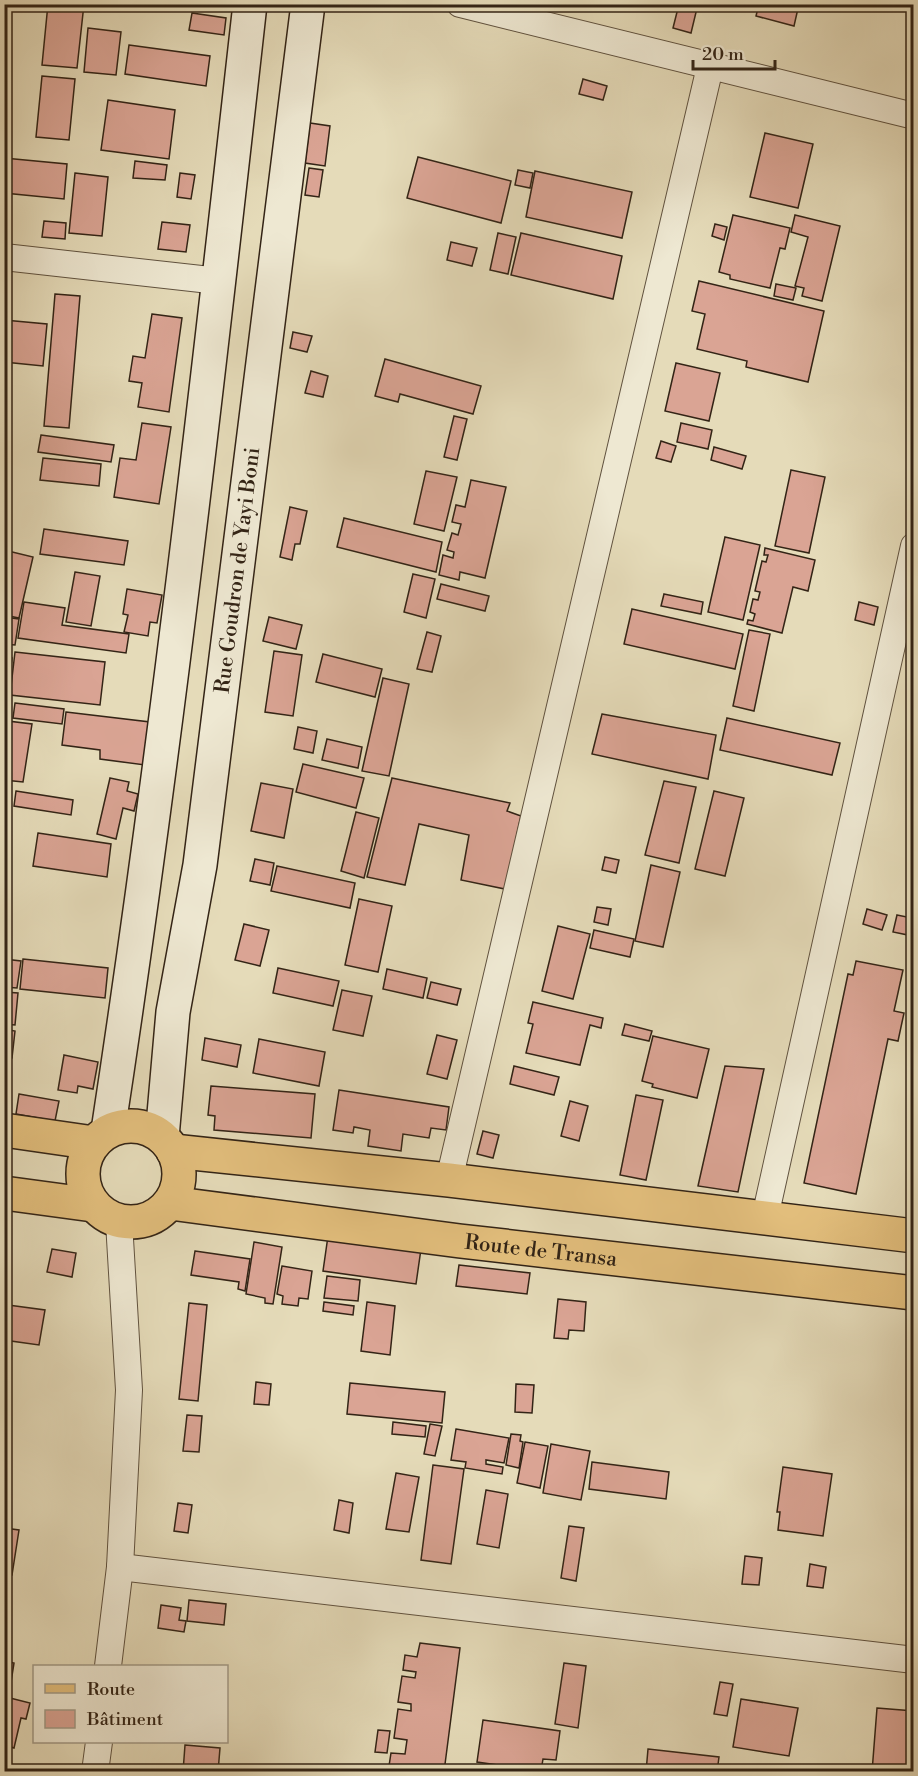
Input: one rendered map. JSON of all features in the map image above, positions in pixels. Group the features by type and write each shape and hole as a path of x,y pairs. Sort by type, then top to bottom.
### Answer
{"main road":[{"path":"4,1130 101,1137 126,1126 145,1128 167,1144 179,1168 177,1186 170,1203 156,1216 138,1222 106,1213 4,1193"},
{"path":"101,1137 84,1163 83,1185 106,1213"},
{"path":"167,1144 914,1236"},
{"name":"Route de Transa","path":"170,1203 460,1241 914,1293"}],"street":[{"path":"101,1137 146,872 219,281 250,4"},
{"name":"Rue Goudron de Yayi Boni","path":"167,1144 173,1012 200,865 308,4"},
{"path":"460,4 914,116"},
{"path":"449,1180 710,67"},
{"path":"4,256 219,281"},
{"path":"765,1217 914,546"},
{"path":"106,1213 129,1390 120,1567 108,1665"},
{"path":"120,1567 914,1660"},
{"path":"95,1772 99,1743"}],"building":[{"path":"48,4 84,4 77,68 42,65"},
{"path":"679,4 698,4 691,33 673,28"},
{"path":"759,4 799,4 794,26 756,16"},
{"path":"192,13 226,18 224,35 189,30"},
{"path":"88,28 121,32 116,75 84,72"},
{"path":"129,45 210,56 206,86 125,74"},
{"path":"42,76 75,79 69,140 36,137"},
{"path":"583,79 607,86 603,100 579,94"},
{"path":"108,100 175,110 169,159 101,150"},
{"path":"310,123 330,126 325,166 305,163"},
{"path":"765,133 813,144 798,208 750,197"},
{"path":"418,157 511,181 501,223 407,198"},
{"path":"4,158 67,164 64,199 4,193"},
{"path":"135,161 167,165 165,180 133,178"},
{"path":"309,168 323,170 319,197 305,195"},
{"path":"518,170 533,173 530,188 515,185"},
{"path":"535,171 632,192 622,238 526,217"},
{"path":"75,173 108,177 102,236 69,233"},
{"path":"180,173 195,175 191,199 177,197"},
{"path":"733,215 790,228 785,249 780,248 770,288 730,279 730,275 719,272"},
{"path":"795,215 840,226 822,301 802,296 804,288 795,286 808,237 791,232"},
{"path":"44,221 66,223 65,239 42,237"},
{"path":"162,222 190,225 186,252 158,249"},
{"path":"715,224 727,227 724,240 712,236"},
{"path":"498,233 516,237 508,274 490,270"},
{"path":"521,233 622,256 613,299 511,275"},
{"path":"451,242 477,248 472,266 447,260"},
{"path":"699,281 824,311 808,382 746,367 747,361 697,349 705,314 692,311"},
{"path":"776,284 796,288 793,300 774,296"},
{"path":"55,294 80,296 69,428 44,426"},
{"path":"152,314 182,318 169,412 138,407 142,383 129,381 133,356 145,358"},
{"path":"4,320 47,324 43,366 4,362"},
{"path":"293,332 312,336 307,352 290,348"},
{"path":"385,359 481,386 473,414 400,394 398,402 375,396"},
{"path":"676,363 720,373 709,421 665,411"},
{"path":"311,371 328,376 323,397 305,393"},
{"path":"454,416 467,419 457,460 444,457"},
{"path":"142,423 171,427 159,504 114,497 120,458 136,460"},
{"path":"681,423 712,430 708,449 677,442"},
{"path":"41,435 114,445 111,462 38,452"},
{"path":"661,441 676,446 671,462 656,458"},
{"path":"714,447 746,456 742,469 711,460"},
{"path":"43,458 101,464 99,486 40,480"},
{"path":"791,470 825,477 809,553 775,546"},
{"path":"426,471 457,477 444,531 414,524"},
{"path":"471,480 506,487 485,578 460,572 459,580 439,575 443,555 453,558 454,552 447,550 452,533 458,535 461,524 452,522 456,505 465,507"},
{"path":"290,507 307,511 300,544 295,544 292,560 280,557"},
{"path":"344,518 442,542 436,572 337,547"},
{"path":"44,529 128,541 124,565 40,554"},
{"path":"725,537 760,545 743,620 708,612"},
{"path":"765,548 815,560 808,591 793,587 782,633 747,624 748,620 753,621 755,614 750,612 753,599 758,600 760,592 755,591 762,561 766,562 768,555 764,555"},
{"path":"4,550 33,557 19,618 4,615"},
{"path":"75,572 100,576 91,626 66,622"},
{"path":"413,574 435,579 426,618 404,612"},
{"path":"441,584 489,596 485,611 437,599"},
{"path":"127,589 162,595 157,623 150,622 148,636 124,632 128,615 123,614"},
{"path":"664,594 703,602 701,614 661,606"},
{"path":"24,602 65,608 62,625 129,634 126,653 18,638"},
{"path":"859,602 878,607 874,625 855,620"},
{"path":"632,609 743,634 735,669 624,644"},
{"path":"4,617 19,619 15,645 4,644"},
{"path":"269,617 302,625 296,649 263,641"},
{"path":"749,630 770,634 754,711 733,706"},
{"path":"427,632 441,636 432,672 417,669"},
{"path":"274,651 302,655 293,716 265,712"},
{"path":"15,652 105,662 100,705 10,695"},
{"path":"323,654 382,669 375,697 316,682"},
{"path":"4,657 12,658 7,698 4,698"},
{"path":"383,678 409,684 389,776 362,771"},
{"path":"15,703 64,709 62,724 13,718"},
{"path":"4,704 10,705 8,721 32,724 23,782 4,780"},
{"path":"66,712 150,722 145,765 100,759 100,750 62,745"},
{"path":"602,714 716,735 708,779 592,754"},
{"path":"727,718 840,743 832,775 720,750"},
{"path":"298,727 317,731 313,753 294,749"},
{"path":"327,739 362,747 358,768 322,760"},
{"path":"303,764 364,778 356,808 296,792"},
{"path":"110,778 129,782 127,791 138,794 134,811 123,808 116,839 97,834"},
{"path":"392,778 510,803 507,811 521,816 505,889 461,880 469,835 419,824 405,885 367,877"},
{"path":"664,781 696,787 679,863 645,855"},
{"path":"261,783 293,789 284,838 251,831"},
{"path":"16,791 73,800 71,815 14,806"},
{"path":"714,791 744,798 725,876 695,869"},
{"path":"356,812 379,818 364,878 341,871"},
{"path":"38,833 111,844 107,877 33,866"},
{"path":"605,857 619,860 616,873 602,870"},
{"path":"255,859 274,863 270,885 250,881"},
{"path":"651,865 680,872 663,947 635,941"},
{"path":"277,866 355,883 350,908 271,891"},
{"path":"359,899 392,906 378,972 345,965"},
{"path":"597,907 611,909 608,925 594,922"},
{"path":"867,909 887,915 882,930 863,924"},
{"path":"897,915 912,918 908,935 893,932"},
{"path":"244,924 269,930 260,966 235,960"},
{"path":"558,926 590,934 573,999 542,991"},
{"path":"594,930 634,939 630,957 590,948"},
{"path":"4,959 21,961 17,988 4,987"},
{"path":"23,959 108,968 105,998 20,989"},
{"path":"856,961 903,970 894,1011 904,1013 898,1041 888,1039 856,1194 804,1183 848,974 853,975"},
{"path":"278,968 339,981 333,1006 273,993"},
{"path":"387,969 427,978 423,998 383,989"},
{"path":"431,982 461,989 457,1005 427,998"},
{"path":"342,990 372,996 363,1036 333,1030"},
{"path":"4,992 18,993 15,1025 4,1024"},
{"path":"533,1002 603,1018 601,1028 590,1025 580,1065 526,1053 533,1024 528,1023"},
{"path":"625,1024 652,1031 649,1041 622,1035"},
{"path":"4,1029 15,1031 12,1058 4,1057"},
{"path":"437,1035 457,1040 447,1079 427,1074"},
{"path":"653,1036 709,1049 697,1098 652,1087 653,1084 642,1081"},
{"path":"205,1038 241,1045 237,1067 202,1060"},
{"path":"259,1039 325,1052 319,1086 253,1073"},
{"path":"64,1055 98,1062 93,1089 78,1086 77,1093 58,1090"},
{"path":"514,1066 559,1077 554,1095 510,1084"},
{"path":"725,1066 764,1069 738,1192 698,1186"},
{"path":"211,1086 315,1094 311,1138 214,1130 215,1116 208,1115"},
{"path":"339,1090 449,1107 446,1130 431,1128 429,1138 403,1134 401,1151 368,1146 370,1130 354,1127 353,1133 333,1130"},
{"path":"19,1094 59,1101 55,1121 16,1114"},
{"path":"636,1095 663,1100 646,1180 620,1175"},
{"path":"570,1101 588,1106 579,1141 561,1136"},
{"path":"483,1131 499,1135 493,1158 477,1154"},
{"path":"328,1236 421,1249 416,1284 323,1271"},
{"path":"254,1242 282,1247 273,1304 265,1303 265,1298 246,1294"},
{"path":"52,1249 76,1253 72,1277 47,1272"},
{"path":"195,1251 250,1259 245,1291 238,1289 239,1282 191,1275"},
{"path":"459,1265 530,1273 527,1294 456,1286"},
{"path":"282,1266 312,1271 308,1299 299,1298 298,1306 282,1304 283,1296 277,1294"},
{"path":"327,1276 360,1280 358,1301 324,1298"},
{"path":"558,1299 586,1302 584,1331 569,1330 568,1339 554,1338"},
{"path":"324,1302 354,1306 353,1315 323,1311"},
{"path":"367,1302 395,1306 390,1355 361,1351"},
{"path":"189,1303 207,1305 198,1401 179,1399"},
{"path":"8,1305 45,1310 39,1345 4,1340"},
{"path":"256,1382 271,1384 269,1405 254,1404"},
{"path":"350,1383 445,1392 442,1423 347,1414"},
{"path":"516,1384 534,1385 532,1413 515,1412"},
{"path":"187,1415 202,1416 199,1452 183,1451"},
{"path":"393,1422 426,1426 425,1437 392,1434"},
{"path":"430,1424 442,1426 435,1456 424,1454"},
{"path":"456,1429 509,1438 504,1463 486,1460 486,1464 503,1467 502,1474 465,1468 466,1462 451,1460"},
{"path":"511,1434 521,1435 520,1441 523,1442 519,1468 506,1465"},
{"path":"525,1442 548,1446 540,1488 517,1483"},
{"path":"551,1444 590,1451 581,1500 543,1493"},
{"path":"592,1462 669,1472 666,1499 589,1489"},
{"path":"433,1465 464,1469 451,1564 421,1560"},
{"path":"783,1467 832,1474 823,1536 778,1530 780,1512 777,1512"},
{"path":"396,1473 419,1477 409,1532 386,1529"},
{"path":"486,1490 508,1494 499,1548 477,1544"},
{"path":"339,1500 353,1503 349,1533 334,1530"},
{"path":"178,1503 192,1505 188,1533 174,1531"},
{"path":"569,1526 584,1528 576,1581 561,1578"},
{"path":"4,1528 19,1530 12,1575 4,1574"},
{"path":"745,1556 762,1558 759,1585 742,1584"},
{"path":"810,1564 826,1567 823,1588 807,1586"},
{"path":"189,1600 226,1604 224,1625 187,1621"},
{"path":"161,1605 181,1608 179,1620 186,1621 184,1632 158,1628"},
{"path":"420,1643 460,1648 444,1772 389,1766 391,1753 405,1754 407,1740 394,1738 398,1709 411,1711 411,1704 398,1702 402,1676 415,1678 416,1672 403,1670 405,1655 417,1657"},
{"path":"4,1661 14,1663 11,1682 4,1680"},
{"path":"564,1663 586,1666 578,1728 555,1724"},
{"path":"720,1682 733,1684 727,1716 714,1714"},
{"path":"10,1698 30,1703 26,1719 21,1718 14,1748 4,1745 4,1712 7,1712"},
{"path":"741,1699 798,1708 789,1756 733,1747"},
{"path":"877,1708 914,1711 914,1772 872,1772"},
{"path":"483,1720 560,1731 556,1760 543,1759 541,1771 477,1762"},
{"path":"378,1730 390,1731 387,1753 375,1752"},
{"path":"185,1745 220,1748 218,1772 183,1772"},
{"path":"648,1749 719,1757 717,1772 646,1772"},
{"path":"722,1765 771,1772 721,1772"}]}
